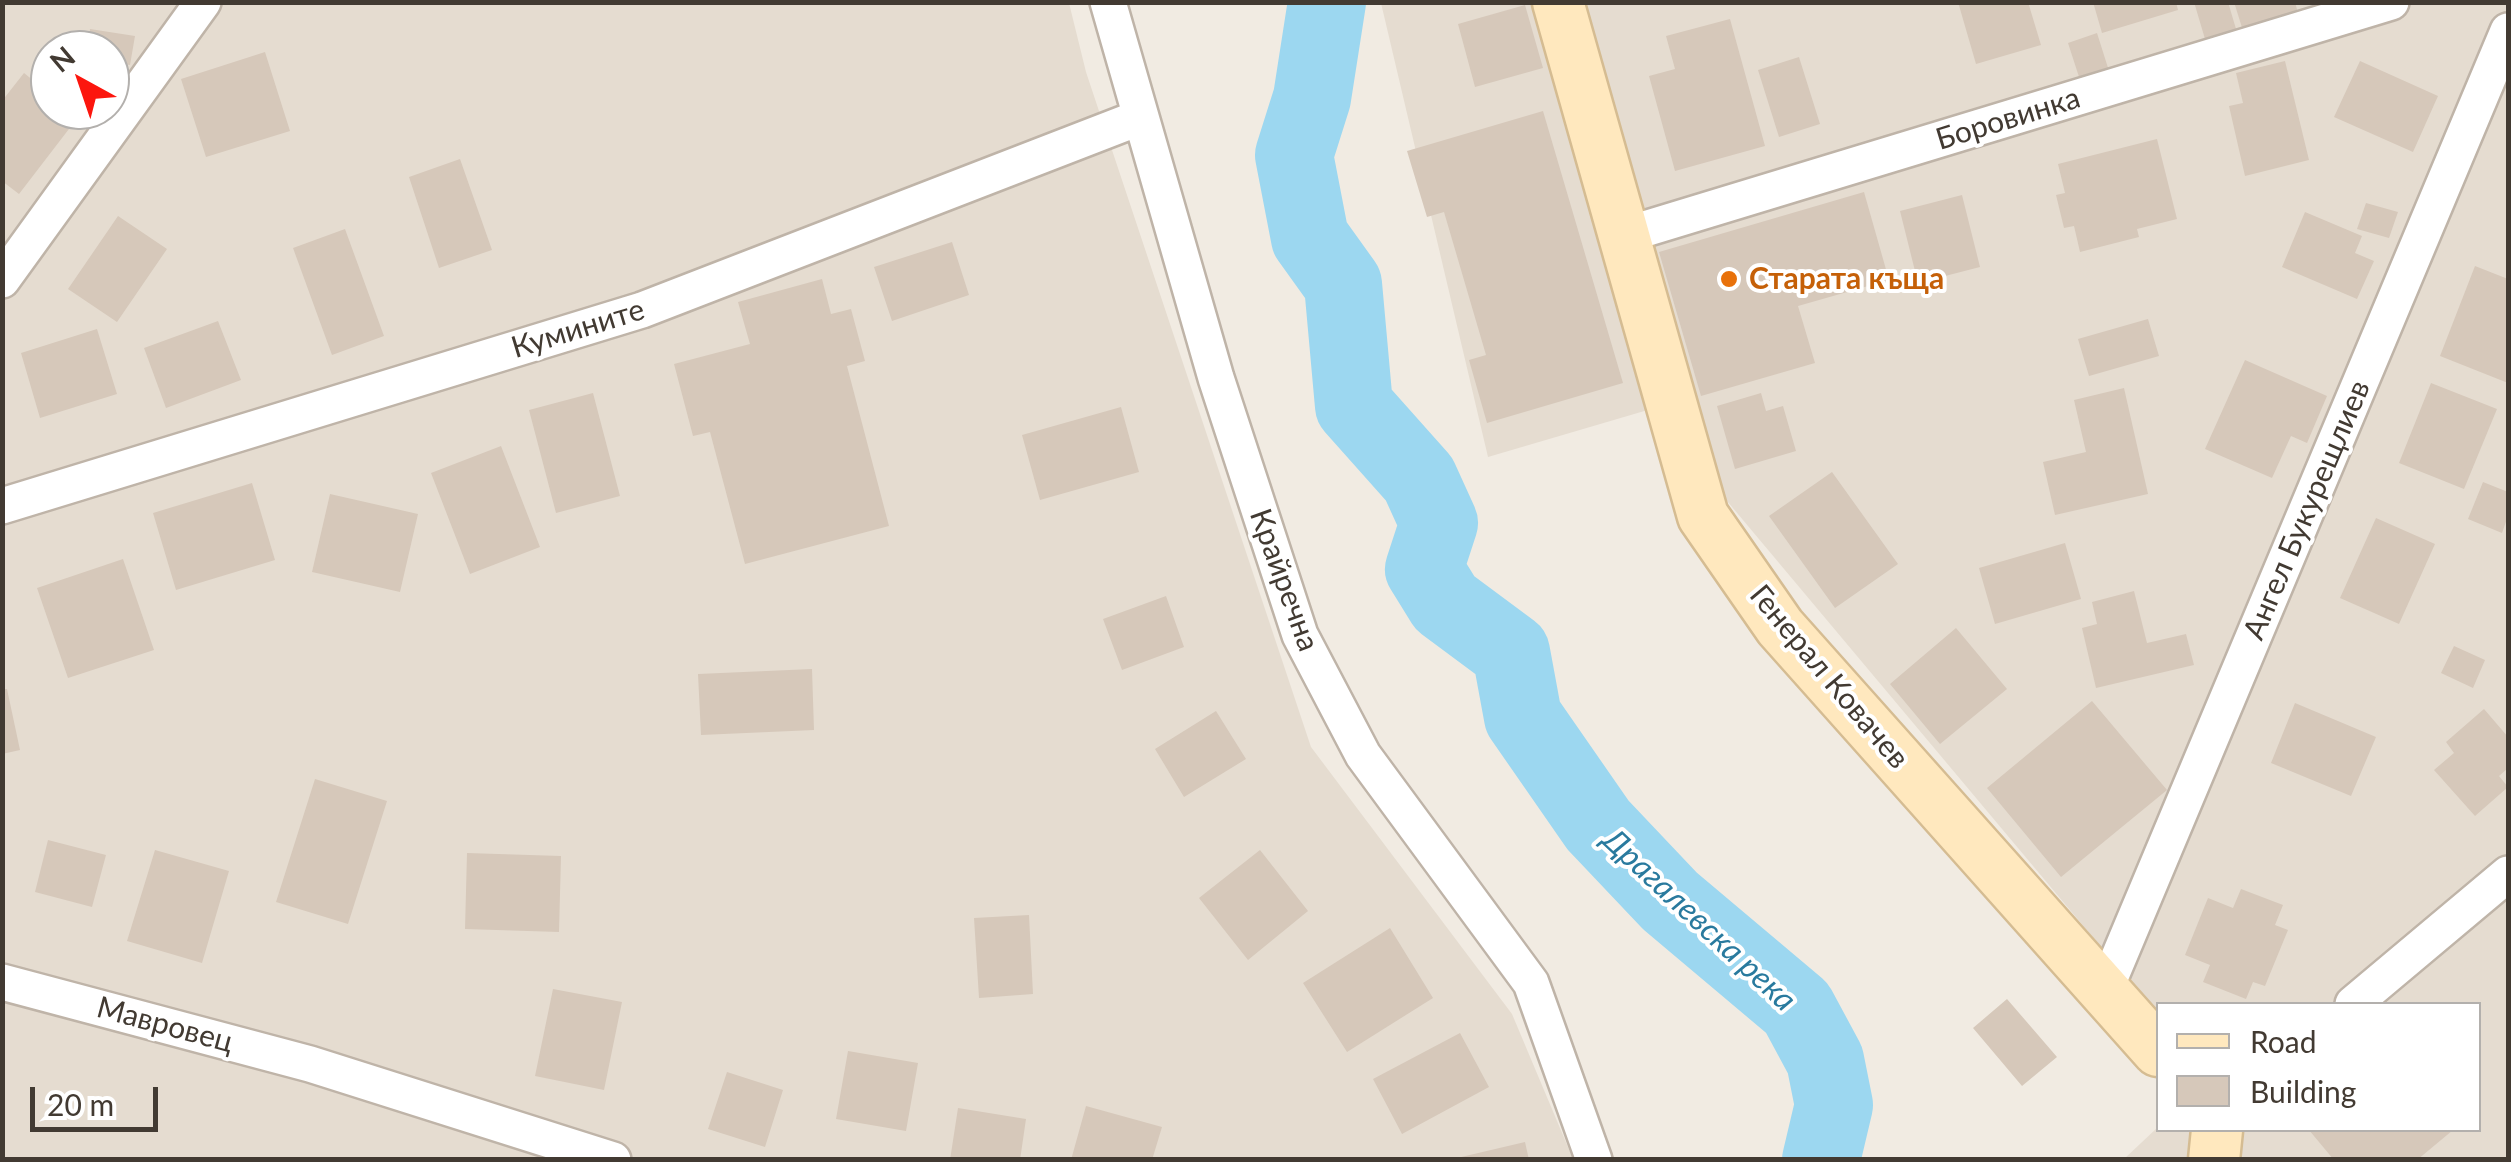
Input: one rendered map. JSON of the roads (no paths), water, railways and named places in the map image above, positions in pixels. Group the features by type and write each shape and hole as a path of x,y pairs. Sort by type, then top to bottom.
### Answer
{"street":[{"path":"2,280 203,2"},
{"name":"Крайречна","path":"1108,2 1216,378 1300,635 1362,755 1531,983 1594,1160"},
{"name":"Генерал Ковачев","path":"1558,2 1703,516 1780,628 2156,1049"},
{"name":"Боровинка","path":"1625,235 2391,2"},
{"name":"Ангел Букурещлиев","path":"2104,990 2508,31"},
{"name":"Кумините","path":"2,506 642,310 1141,117"},
{"path":"2355,1002 2508,874"},
{"name":"Мавровец","path":"2,982 310,1064 614,1160"},
{"path":"2214,1160 2217,1132"}],"waterway":[{"name":"Драгалевска река","path":"1327,2 1312,98 1294,155 1310,238 1343,284 1354,406 1419,479 1439,523 1424,569 1445,603 1511,652 1523,717 1598,825 1670,901 1797,1008 1825,1060 1834,1105 1821,1160"}],"place":[{"name":"Старата къща","path":"1729,279"}]}
